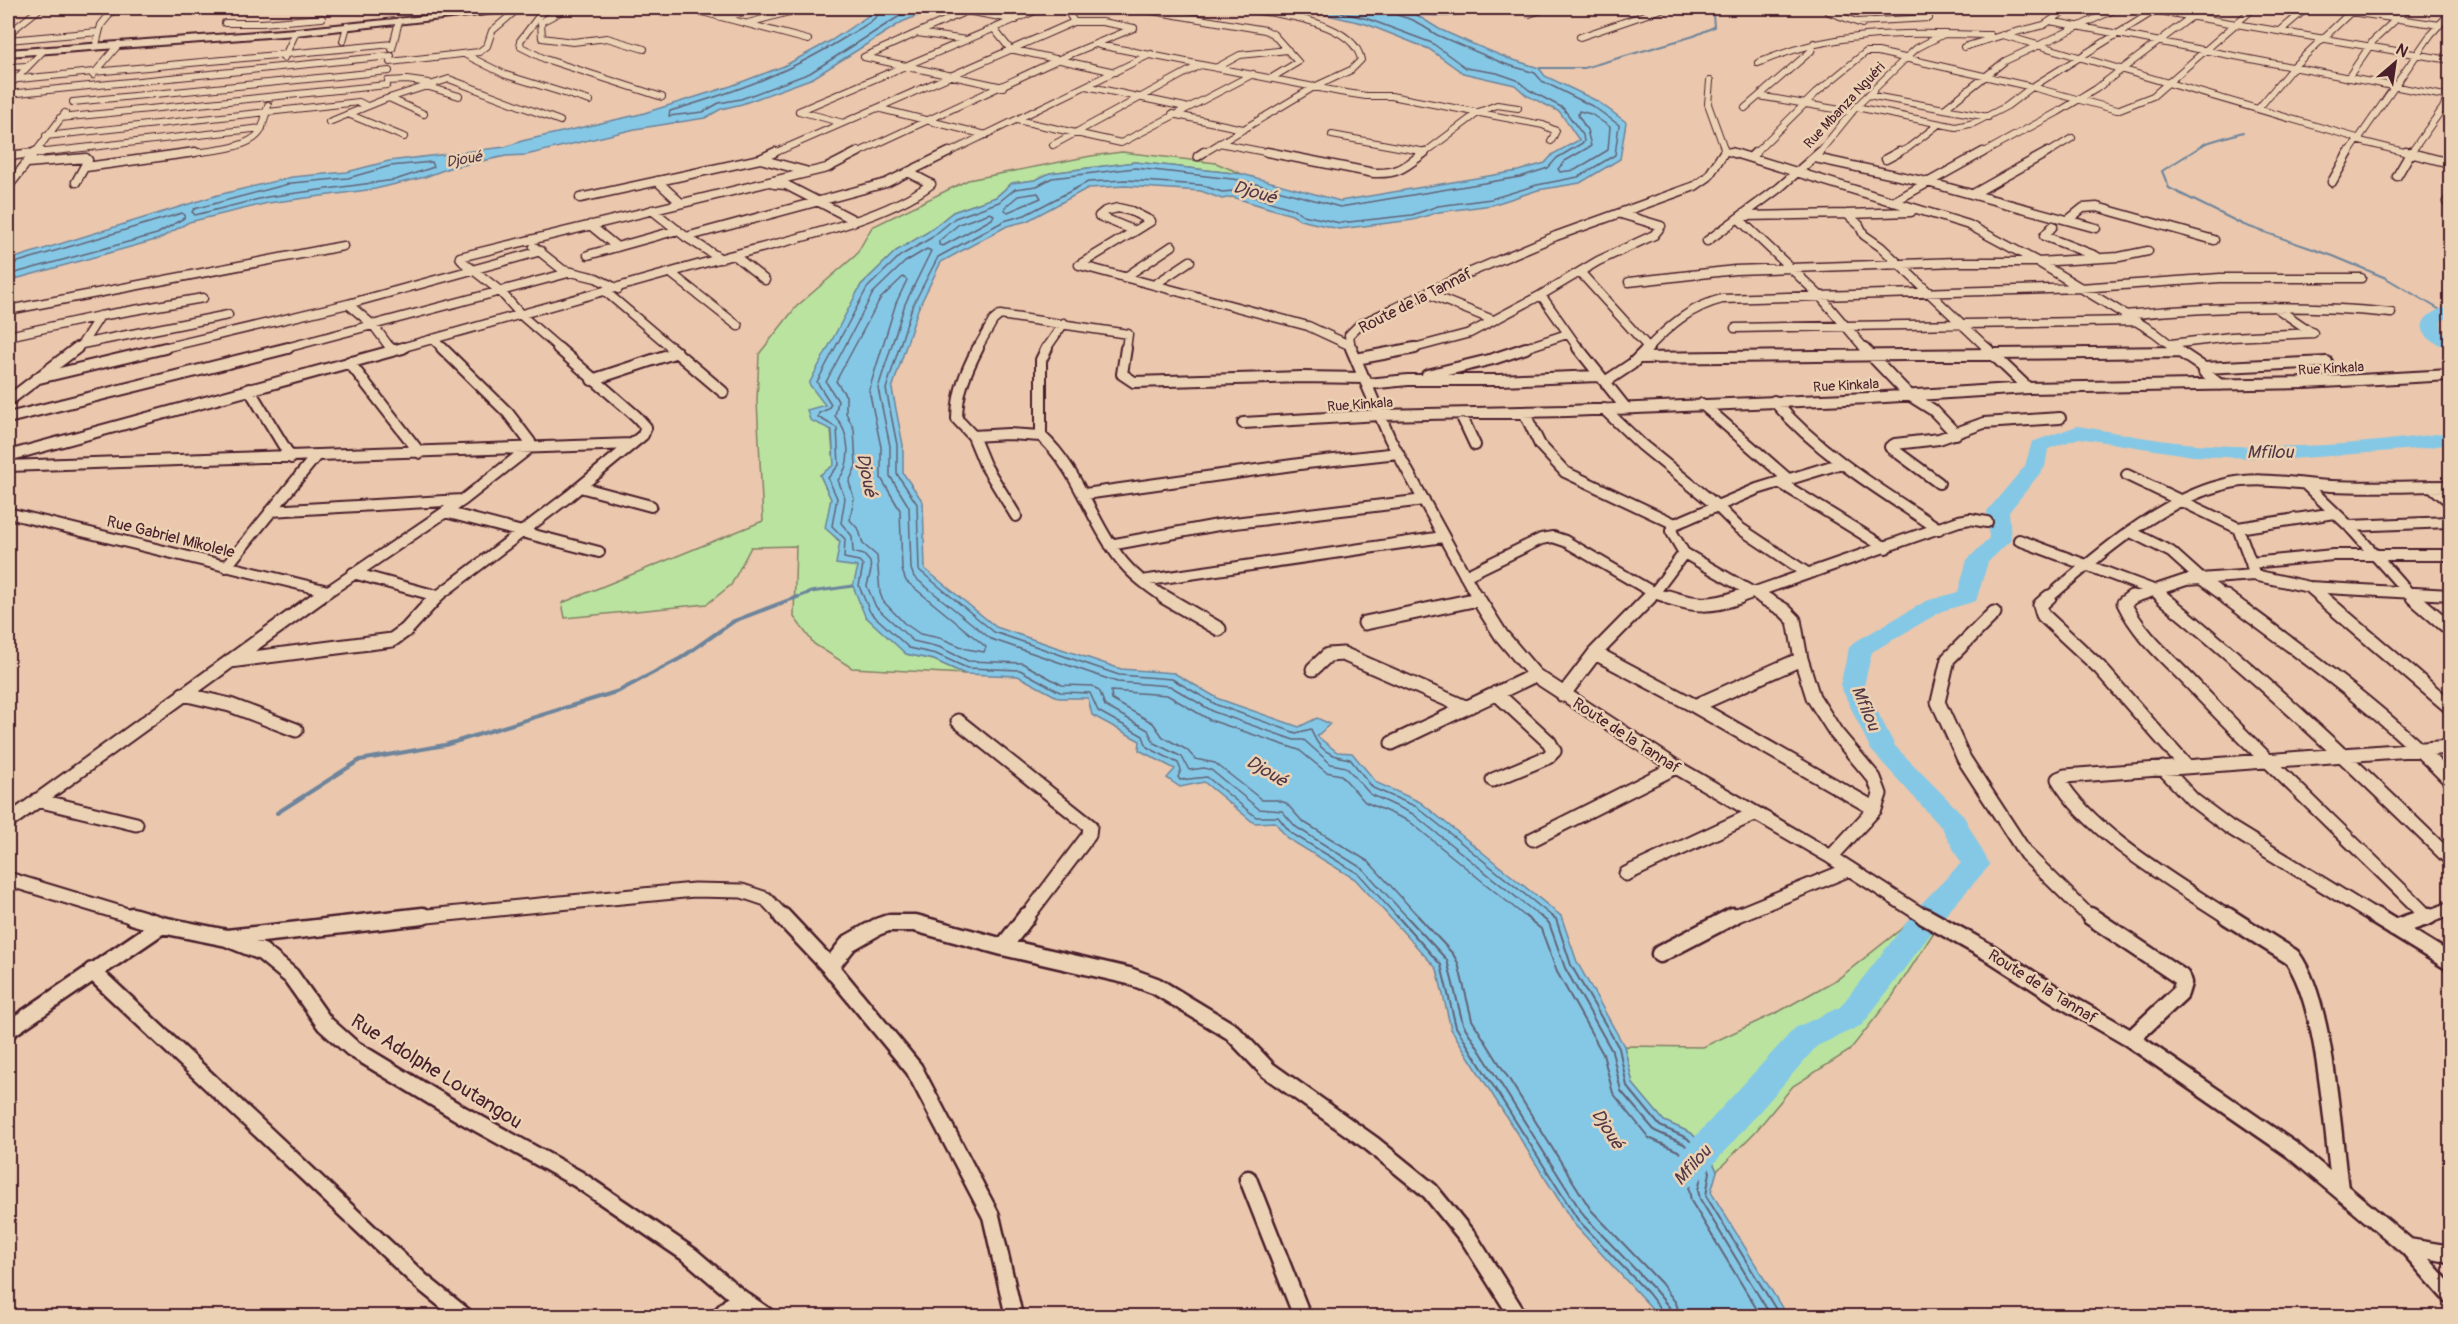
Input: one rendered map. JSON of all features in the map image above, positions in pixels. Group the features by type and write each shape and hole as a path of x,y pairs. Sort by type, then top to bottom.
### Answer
{"street":[{"path":"96,45 98,32 106,16 115,8"},
{"path":"8,53 296,32 521,8"},
{"path":"8,94 281,68 466,55 484,50 492,31 521,8"},
{"path":"545,8 520,41 521,47 545,59 662,97"},
{"path":"563,8 562,11 541,22 542,38 573,42 607,39 644,49"},
{"path":"687,8 808,40"},
{"path":"700,11 712,8"},
{"path":"724,17 759,8"},
{"path":"747,23 804,8"},
{"path":"843,123 799,111 1042,8"},
{"path":"1051,8 1068,12 1074,22"},
{"path":"1134,8 1270,31 1298,62 1273,77"},
{"path":"1160,12 1170,8"},
{"path":"1198,156 1314,87 1351,69 1361,60 1361,55 1353,45 1327,26 1239,8"},
{"path":"1529,14 1547,8"},
{"path":"1580,38 1665,8"},
{"path":"1871,8 1829,12 1887,33"},
{"path":"1964,47 2003,35 2034,29 2068,8"},
{"path":"1944,109 2005,61 2118,8"},
{"path":"2141,8 2451,60"},
{"path":"1893,202 2079,99 2203,8"},
{"path":"1751,157 1806,104 1866,52 1906,58 1986,76 2117,110 2153,96 2234,23 2254,8"},
{"path":"2280,31 2307,8"},
{"path":"2323,8 2353,9 2440,25"},
{"path":"2348,78 2367,46 2385,28 2400,18 2408,8"},
{"path":"1759,96 1963,127 1988,117 2018,99 2032,87 2157,9"},
{"path":"2258,109 2292,67 2353,9"},
{"path":"8,34 38,10"},
{"path":"1003,87 864,57 967,11 1016,20"},
{"path":"1262,17 1270,13"},
{"path":"2332,182 2357,139 2418,54 2451,13"},
{"path":"225,23 322,18"},
{"path":"1857,22 1929,18"},
{"path":"255,35 263,21"},
{"path":"386,99 393,44 399,21"},
{"path":"230,662 392,640 401,634 437,596 580,487 643,435 646,427 522,316 500,291 460,259 462,255 681,203 766,184 788,182 827,168 874,144 1134,28 1093,21 1074,22 760,159 580,198"},
{"path":"2050,21 2394,87 2449,95 2443,108 2410,153 2397,176"},
{"path":"1246,27 1254,22"},
{"path":"343,41 347,26"},
{"path":"994,29 1010,49 1115,72"},
{"path":"8,40 98,32"},
{"path":"86,167 234,147 257,138 296,32"},
{"path":"917,33 966,40"},
{"path":"1758,63 1770,57 1815,44 1887,33 2003,35 2357,139 2451,163"},
{"name":"Rue Mbanza Nguéri","path":"1707,241 1741,218 1749,208 1779,188 1815,158 1854,110 1906,58 1917,48 1945,34"},
{"path":"8,187 119,44"},
{"path":"11,80 393,44"},
{"path":"1098,44 1273,77 1314,87 1366,96 1391,96 1479,112 1552,128 1556,131 1556,135 1551,141"},
{"path":"1745,108 1811,51 1815,44"},
{"path":"8,89 11,80 44,50"},
{"path":"1216,68 1240,55 1288,50"},
{"path":"686,237 886,183 1151,54"},
{"path":"466,55 471,60 513,76 590,101"},
{"path":"1053,145 1200,64"},
{"path":"8,68 27,66"},
{"path":"73,102 389,71"},
{"path":"1017,120 1121,143 1185,107 1197,105 1253,74"},
{"path":"329,122 386,99 449,79 560,121"},
{"path":"60,118 271,97 407,80 459,96"},
{"path":"1710,81 1708,104 1725,152 1751,157 1969,225 2037,262 2135,321 2204,368 2327,362"},
{"path":"1086,86 1185,107"},
{"path":"1868,95 1988,117"},
{"path":"386,99 424,114"},
{"path":"46,136 359,102 367,106"},
{"path":"1219,143 1386,174 1398,172 1479,112 1497,105 1518,108"},
{"path":"877,108 986,135"},
{"path":"348,114 404,137"},
{"path":"1172,114 1243,129 1241,130"},
{"path":"1886,159 1908,148 1939,124"},
{"path":"8,156 262,128"},
{"path":"1332,135 1426,152"},
{"path":"1973,194 2072,138"},
{"name":"Route de la Tannaf","path":"1725,152 1708,177 1695,186 1556,236 1359,325 1349,335 1349,345 1398,453 1478,599 1501,635 1535,675 1676,767 1832,857 1909,908 2130,1039 2292,1150 2408,1247 2451,1294"},
{"path":"27,163 86,158 88,160 86,167 76,182"},
{"path":"1815,158 1927,182 2096,228"},
{"path":"760,159 812,173"},
{"path":"8,174 19,172"},
{"path":"8,456 522,316 854,220 914,195 932,184 908,172"},
{"path":"657,181 681,203"},
{"path":"788,182 817,202 854,220"},
{"path":"1135,231 1099,215 1118,207 1151,221 1135,231 1080,263 1079,265 1308,326 1349,345"},
{"path":"2068,220 2083,208 2097,207 2214,240"},
{"path":"652,210 686,237 721,259"},
{"path":"1741,218 1924,212"},
{"path":"1356,359 1438,343 1470,333 1580,272 1654,236 1661,226 1621,214"},
{"path":"1847,214 1859,225 1864,235 1899,264 2028,388"},
{"path":"1741,218 1820,296 1872,357 1909,395 1933,410 1956,434"},
{"path":"590,225 617,247"},
{"path":"2053,226 2044,236 2099,258"},
{"path":"588,255 678,230"},
{"path":"526,241 558,267 596,278 618,289"},
{"path":"8,310 343,246"},
{"path":"1124,278 1172,246"},
{"path":"39,378 348,304 541,251"},
{"path":"1629,282 1735,270 2037,262 2133,255 2148,251"},
{"path":"734,255 765,280"},
{"path":"1154,285 1190,261"},
{"path":"8,418 374,326 572,272"},
{"path":"1580,272 1648,347"},
{"path":"672,273 738,326"},
{"path":"1016,516 985,465 973,436 957,419 957,402 966,370 996,317 1007,314 1128,334 1122,374 1134,382 1302,377 1366,381 1602,379 1638,358 1684,314 1708,301 1722,299 2080,288 2161,281 2361,278"},
{"path":"606,292 723,392"},
{"path":"1426,293 1493,320"},
{"path":"1541,295 1567,334 1625,407"},
{"path":"8,336 100,316 203,298"},
{"path":"348,304 374,326 392,350"},
{"path":"2125,315 2162,311 2276,307 2330,307 2391,313"},
{"path":"2171,344 2231,337 2313,333 2276,307"},
{"path":"82,344 228,315"},
{"path":"8,401 82,344 94,330 100,316"},
{"path":"1734,328 2135,321"},
{"path":"1041,436 1041,360 1050,342 1064,323"},
{"path":"1408,380 1493,359 1567,334"},
{"path":"8,822 353,573 463,500 528,449 530,442 508,413 433,339"},
{"path":"592,380 676,352"},
{"path":"1638,358 2179,352"},
{"path":"349,362 420,453"},
{"path":"2204,368 2204,372 2220,385"},
{"name":"Rue Kinkala","path":"1243,423 1380,415 1461,415 1604,409 2028,388 2220,385 2451,375"},
{"path":"249,389 291,458"},
{"path":"8,391 21,390"},
{"path":"1774,401 1797,427 1842,463 1939,529"},
{"path":"1702,404 1784,481 1816,507 1886,548"},
{"path":"1604,409 1650,452 1760,544 1807,573"},
{"path":"1524,412 1541,448 1551,462 1565,472 1675,524"},
{"path":"1461,415 1475,445"},
{"path":"1939,483 1890,447 1895,444 1956,434 1968,427 1984,423 2060,418"},
{"path":"973,436 1008,434 1041,436 1058,449 1070,473 1085,494 1110,545 1142,581 1185,611 1219,629"},
{"path":"8,466 291,458 632,444"},
{"path":"1085,494 1398,453"},
{"path":"226,567 315,457"},
{"path":"1832,857 1875,809 1880,794 1874,778 1836,733 1813,697 1801,659 1794,620 1784,610 1684,553 1671,531 1675,524 1717,506 1784,481 1842,463"},
{"path":"2127,476 2238,528 2290,518 2335,513"},
{"path":"2186,766 2100,668 2043,615 2040,605 2085,566 2150,519 2202,491 2224,484 2264,480 2306,485 2451,486"},
{"path":"2306,485 2349,526 2406,594 2428,614 2451,630"},
{"path":"2431,486 2451,502"},
{"path":"580,487 651,506"},
{"path":"270,511 463,500"},
{"path":"1110,545 1156,534 1218,525 1424,500"},
{"path":"445,512 599,552"},
{"name":"Rue Gabriel Mikolele","path":"8,513 328,591"},
{"path":"1465,576 1541,539 1553,537 1565,541 1654,593 1683,602 1717,605 1970,519 1987,522"},
{"path":"2349,526 2451,522"},
{"path":"2238,528 2254,575"},
{"path":"2133,533 2171,552 2201,579 2306,656 2420,749 2451,780"},
{"path":"1142,581 1443,537"},
{"path":"2019,540 2153,590 2224,647 2344,755 2451,859"},
{"path":"1563,695 1595,653 1654,593 1684,553"},
{"path":"2251,562 2374,554 2451,555"},
{"path":"353,573 437,596"},
{"path":"2427,916 2217,712 2127,611 2124,603 2130,598 2171,584 2254,575 2309,587 2451,596"},
{"path":"2309,587 2451,707"},
{"path":"1365,623 1478,599"},
{"path":"1994,613 1948,659 1938,702 1964,759 2026,854 2094,920 2181,977 2183,983 2180,993 2130,1039"},
{"path":"1595,653 1695,706 1875,809"},
{"path":"1313,669 1328,655 1343,654 1466,707"},
{"path":"1695,706 1801,659"},
{"path":"1392,743 1535,675"},
{"path":"1493,780 1548,757 1554,751 1549,742 1496,693"},
{"path":"183,694 230,705 296,730"},
{"path":"958,721 1090,826 1089,835 1003,947"},
{"path":"2340,1189 2325,1066 2317,1024 2298,964 2292,957 2198,899 2150,864 2071,800 2059,787 2058,779 2065,776 2186,766 2271,762 2451,747"},
{"path":"1533,839 1676,767"},
{"path":"2163,768 2193,800 2229,827 2451,962"},
{"path":"38,800 136,824"},
{"path":"1626,874 1754,814"},
{"path":"1660,954 1736,915 1850,869"},
{"name":"Rue Adolphe Loutangou","path":"8,879 162,925 227,938 262,952 291,976 325,1024 352,1048 461,1114 579,1179 691,1256 766,1317"},
{"path":"227,938 403,918 683,891 742,891 766,899 830,967 914,1069 991,1216 1014,1317"},
{"path":"2394,928 2451,909"},
{"path":"830,967 849,943 888,923 915,923 1003,947 1129,976 1156,986 1232,1032 1268,1070 1372,1144 1430,1191 1470,1240 1518,1317"},
{"path":"8,1030 162,925"},
{"path":"92,971 413,1274 464,1317"},
{"path":"1248,1179 1302,1317"},
{"path":"2408,1247 2451,1254"},
{"path":"720,1317 739,1297"}],"green space":[{"path":"1122,152 1216,163 1242,174 1135,162 1050,173 1035,180 1012,183 996,197 953,212 928,232 896,251 861,285 847,314 826,405 834,465 820,475 831,499 826,528 839,541 861,571 906,654 934,660 965,674 852,668 814,644 794,617 796,546 751,547 731,585 707,604 565,618 562,603 763,521 757,401 759,354 796,307 856,255 872,227 968,180"},
{"path":"1914,919 1934,932 1892,997 1849,1051 1793,1086 1756,1131 1717,1171 1706,1148 1691,1133 1664,1121 1633,1084 1624,1046 1703,1047 1780,1011 1839,978"}],"water":[{"name":"Djoué","path":"880,8 936,8 902,22 813,78 742,104 721,109 705,118 635,129 526,155 506,156 449,168 425,177 375,189 268,203 189,222 159,239 8,281 8,260 218,195 292,177 347,172 389,161 505,147 522,141 641,114 731,86 784,66 832,40"},
{"name":"Djoué","path":"1298,8 1386,8 1415,14 1439,29 1468,42 1539,68 1545,76 1597,101 1626,122 1620,159 1580,183 1538,190 1492,205 1439,212 1413,220 1339,229 1300,220 1292,215 1232,197 1222,199 1201,191 1126,186 1088,188 1027,221 1007,226 941,262 918,309 892,389 903,445 903,473 923,502 925,569 996,627 1121,669 1174,673 1219,699 1299,727 1317,718 1330,724 1317,736 1337,752 1352,753 1377,783 1420,802 1561,916 1577,962 1624,1046 1633,1084 1664,1121 1691,1133 1706,1148 1717,1171 1711,1192 1787,1316 1659,1316 1574,1224 1451,1029 1437,969 1355,879 1287,838 1275,822 1254,823 1204,782 1180,787 1167,778 1175,769 1139,750 1140,741 1092,715 1088,698 1059,698 1018,676 965,674 934,660 906,654 865,616 853,586 858,567 836,564 840,541 825,528 831,499 820,475 834,465 832,430 810,420 807,410 825,405 809,384 861,285 896,251 928,232 953,212 996,197 1012,183 1035,180 1050,173 1135,162 1242,174 1340,201 1518,171 1545,163 1553,154 1579,140 1560,112 1526,95 1515,85 1463,73 1429,49 1366,24"}],"waterway":[{"path":"1415,14 1446,16 1502,8"},
{"path":"1539,68 1584,68 1694,36 1714,27 1713,14 1731,8"},
{"path":"2243,132 2206,143 2162,171 2169,188 2244,225 2333,256 2386,278 2447,314"},
{"name":"Mfilou","path":"2450,311 2432,319 2433,334 2450,343"},
{"name":"Mfilou","path":"1684,1173 1806,1037 1851,1016 1931,912 1976,865 1953,822 1884,750 1852,685 1861,648 1934,606 1968,596 1978,560 2000,540 1998,511 2035,467 2039,446 2077,432 2193,450 2290,453 2417,443 2450,438"},
{"path":"793,599 811,592 853,586"},
{"path":"277,813 360,760 445,745 619,691 681,658 734,621 797,597"}]}
